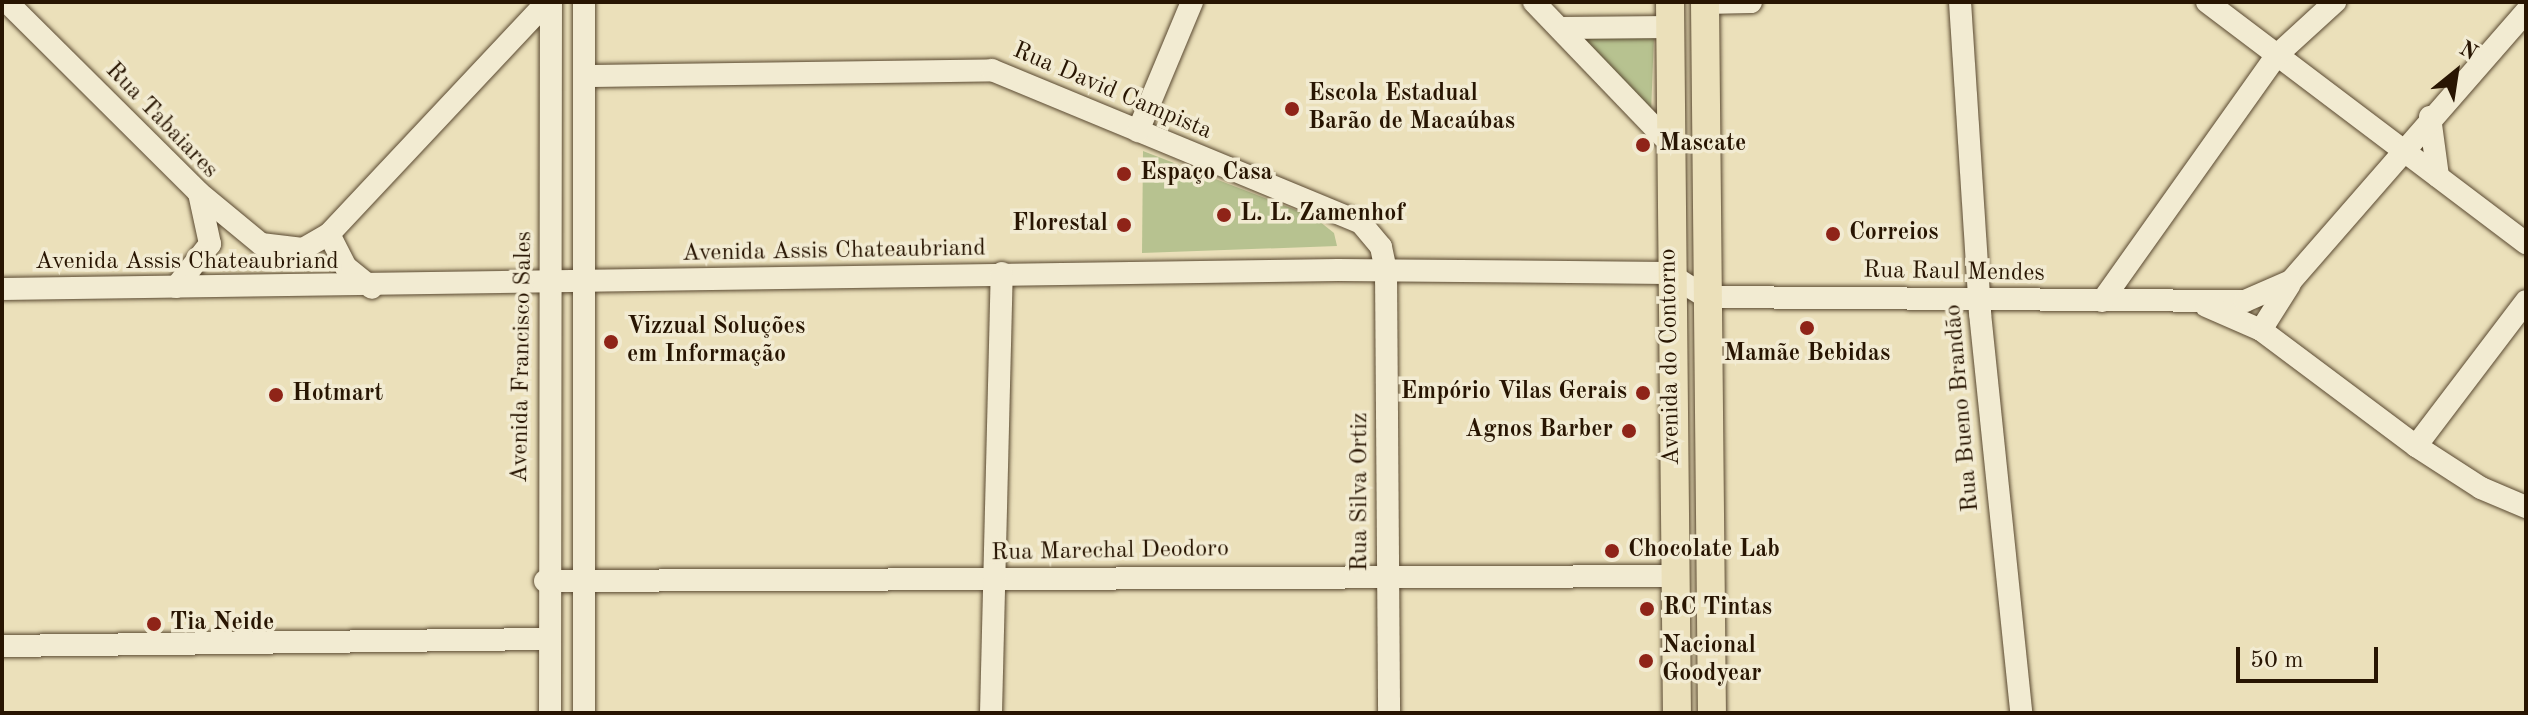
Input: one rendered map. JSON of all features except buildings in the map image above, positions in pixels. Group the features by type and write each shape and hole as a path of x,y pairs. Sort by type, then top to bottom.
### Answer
{"main road":[{"name":"Avenida do Contorno","path":"1705,2 1712,713"},
{"name":"Avenida do Contorno","path":"1670,14 1668,273 1677,576 1677,713"}],"street":[{"path":"198,192 280,251 329,234 549,2"},
{"name":"Avenida Francisco Sales","path":"549,2 550,285 545,581 550,713"},
{"path":"584,2 584,713"},
{"path":"1138,131 1192,2"},
{"path":"1534,2 1669,143"},
{"path":"1705,2 1751,2"},
{"name":"Rua Bueno Brandão","path":"1960,2 1979,299 2021,713"},
{"path":"2207,2 2526,243"},
{"path":"2102,301 2277,55 2335,2"},
{"name":"Rua Tabaiares","path":"12,7 198,192 210,244 176,287"},
{"path":"2261,330 2291,281 2401,149 2526,12"},
{"path":"1561,28 1670,14"},
{"name":"Rua David Campista","path":"585,76 992,70 1361,223 1381,247 1386,271"},
{"path":"2430,117 2438,176"},
{"path":"329,234 346,267 372,288"},
{"path":"1706,297 1668,273 1707,250"},
{"name":"Rua Silva Ortiz","path":"1386,271 1389,713"},
{"path":"991,713 990,580 1002,273"},
{"name":"Avenida Assis Chateaubriand","path":"2,289 372,288 1002,273 1668,273"},
{"path":"2201,304 2256,298 2291,281"},
{"name":"Rua Raul Mendes","path":"1706,297 2201,304"},
{"path":"2416,446 2526,301"},
{"path":"2201,304 2261,330 2416,446 2481,488 2526,507"},
{"name":"Rua Marechal Deodoro","path":"545,581 990,580 1387,573 1677,576"},
{"path":"2,646 547,639"}],"green space":[{"path":"1577,35 1654,35 1651,114"},
{"path":"1143,151 1314,217 1334,233 1337,246 1142,253"}],"place":[{"name":"Escola Estadual Barão de Macaúbas","path":"1292,109"},
{"name":"Mascate","path":"1643,145"},
{"name":"Espaço Casa","path":"1124,174"},
{"name":"L. L. Zamenhof","path":"1224,215"},
{"name":"Florestal","path":"1124,225"},
{"name":"Correios","path":"1833,234"},
{"name":"Mamãe Bebidas","path":"1807,328"},
{"name":"Vizzual Soluções em Informação","path":"611,342"},
{"name":"Empório Vilas Gerais","path":"1643,393"},
{"name":"Hotmart","path":"276,395"},
{"name":"Agnos Barber","path":"1629,431"},
{"name":"Chocolate Lab","path":"1612,551"},
{"name":"RC Tintas","path":"1647,609"},
{"name":"Tia Neide","path":"154,624"},
{"name":"Nacional Goodyear","path":"1646,661"}]}
